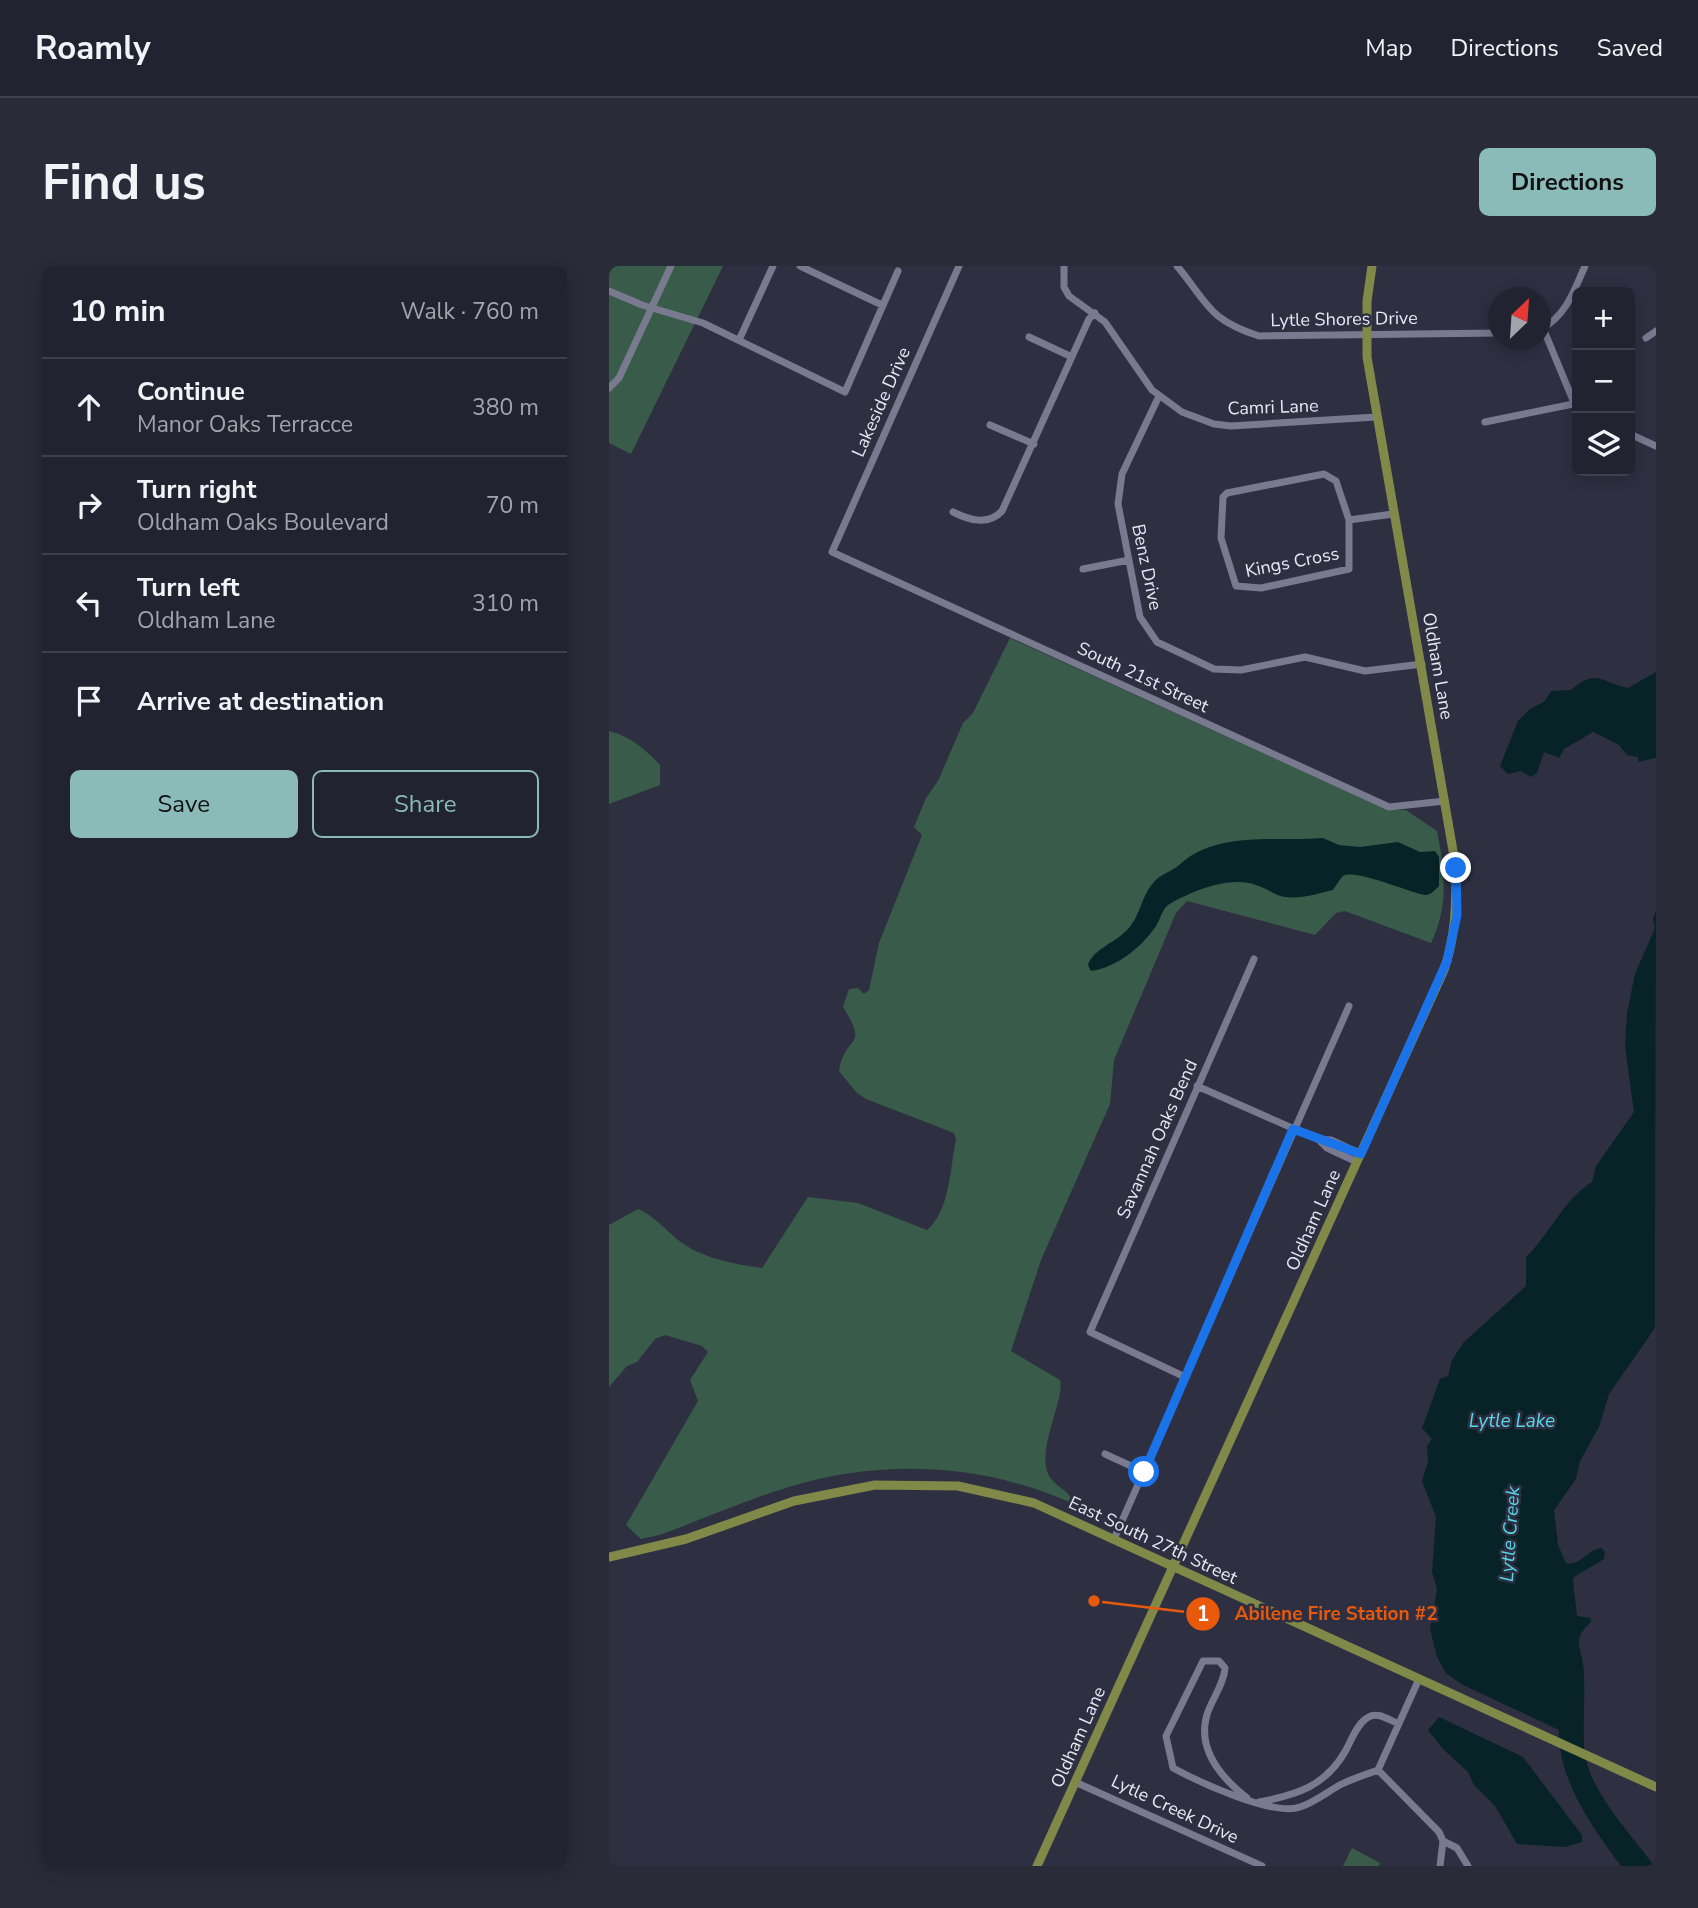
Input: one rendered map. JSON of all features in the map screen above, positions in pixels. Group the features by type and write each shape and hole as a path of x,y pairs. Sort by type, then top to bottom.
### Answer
{"main road":[{"name":"Oldham Lane","path":"1037,1866 1444,970 1453,941 1457,915 1456,868 1422,664 1376,417 1367,334 1372,266"},
{"name":"East South 27th Street","path":"609,1557 686,1539 794,1501 875,1485 958,1486 1034,1503 1656,1787"}],"street":[{"path":"609,388 619,378 671,266"},
{"path":"739,340 773,266"},
{"path":"800,266 882,305"},
{"name":"Lakeside Drive","path":"832,552 959,266"},
{"name":"Camri Lane","path":"1064,266 1064,288 1069,296 1095,313 1114,333 1159,396 1182,412 1222,425 1376,417"},
{"name":"Lytle Shores Drive","path":"1177,266 1208,310 1237,329 1259,336 1488,333"},
{"path":"1551,323 1568,305 1585,266"},
{"path":"609,290 651,308 687,316 845,392 898,271"},
{"path":"953,512 967,519 989,520 997,517 1007,503 1072,357 1095,313"},
{"path":"1646,338 1656,331"},
{"path":"1029,337 1072,357"},
{"path":"1551,350 1572,400"},
{"name":"Benz Drive","path":"1159,396 1122,474 1118,504 1140,617 1148,633 1167,649 1203,666 1241,670 1304,657 1365,671 1422,664"},
{"path":"1485,422 1572,408"},
{"path":"991,425 1034,444"},
{"path":"1635,436 1656,446"},
{"name":"Kings Cross","path":"1328,475 1336,481 1349,520 1350,565 1345,571 1261,588 1236,586 1221,538 1221,501 1227,493 1328,475"},
{"name":"Kings Cross","path":"1349,520 1393,514"},
{"name":"South 21st Street","path":"832,552 1389,807 1445,800"},
{"path":"1083,569 1129,560"},
{"name":"Savannah Oaks Bend","path":"1185,1377 1090,1332 1254,959"},
{"path":"1114,1539 1349,1006"},
{"path":"1197,1086 1317,1139 1331,1140 1359,1158"},
{"path":"1105,1454 1144,1472"},
{"path":"1247,1798 1219,1772 1207,1746 1206,1719 1225,1668 1219,1661 1203,1661 1166,1737 1168,1759 1173,1769 1186,1775 1257,1802 1279,1810 1304,1807 1337,1787 1378,1770 1419,1679"},
{"path":"1257,1802 1299,1794 1327,1775 1369,1716 1376,1714 1397,1723"},
{"path":"1378,1770 1439,1832 1443,1841 1440,1866"},
{"path":"1327,1775 1337,1787"},
{"name":"Lytle Creek Drive","path":"1075,1782 1262,1866"},
{"path":"1279,1810 1285,1797"},
{"path":"1443,1841 1457,1848 1468,1866"}],"green space":[{"path":"609,266 723,266 631,454 609,443"},
{"path":"1010,638 1388,810 1406,810 1437,831 1444,888 1437,929 1431,943 1345,911 1336,913 1315,935 1187,901 1176,913 1114,1060 1110,1104 1041,1260 1011,1351 1060,1380 1059,1399 1048,1438 1046,1463 1050,1478 1071,1498 1069,1502 1001,1479 966,1473 931,1469 859,1472 789,1487 659,1535 641,1539 626,1525 698,1401 690,1380 708,1352 702,1346 665,1335 655,1339 637,1362 627,1366 609,1387 609,1225 638,1209 691,1249 731,1263 762,1268 808,1197 858,1203 927,1230 935,1222 945,1201 956,1139 954,1133 866,1099 856,1092 839,1071 842,1059 855,1036 855,1030 843,1007 849,989 858,988 864,994 869,990 879,943 922,835 914,827 926,798 938,781 963,723 973,713"},
{"path":"609,731 637,744 660,765 660,785 609,804"},
{"path":"1352,1848 1380,1863 1379,1866 1343,1866"}],"water":[{"path":"1656,672 1656,758 1638,762 1638,757 1627,755 1619,745 1593,732 1564,749 1559,758 1544,752 1537,773 1531,777 1521,771 1508,774 1500,766 1518,721 1529,710 1545,701 1551,691 1571,690 1593,678 1628,688"},
{"path":"1323,838 1339,845 1360,847 1398,842 1420,852 1435,851 1439,857 1439,886 1425,895 1349,874 1343,876 1333,890 1291,897 1249,883 1217,885 1194,892 1169,905 1164,909 1151,934 1136,948 1110,966 1091,971 1088,965 1091,959 1131,925 1153,883 1194,854 1229,842"},
{"name":"Lytle Lake","path":"1656,911 1655,1328 1609,1394 1599,1427 1580,1461 1576,1479 1554,1510 1558,1545 1566,1563 1571,1564 1597,1549 1602,1548 1605,1553 1604,1559 1574,1577 1573,1581 1577,1616 1591,1618 1579,1640 1584,1675 1586,1761 1611,1809 1654,1866 1621,1866 1588,1819 1571,1785 1560,1749 1559,1730 1461,1684 1446,1673 1437,1657 1430,1629 1437,1589 1432,1572 1436,1517 1422,1481 1428,1461 1427,1446 1432,1439 1422,1428 1440,1379 1448,1376 1452,1360 1463,1343 1526,1286 1526,1257 1573,1198 1592,1182 1596,1166 1634,1112 1625,1046 1627,1013 1635,974 1655,928 1653,919"},
{"path":"1439,1717 1523,1757 1582,1835 1582,1842 1565,1847 1517,1844 1495,1806 1474,1785 1468,1772 1444,1750 1428,1730"}],"place":[{"name":"Abilene Fire Station #2","path":"1094,1601"}],"route":[{"path":"1144,1472 1293,1129 1317,1139 1331,1140 1361,1154 1447,961 1457,915 1456,868"}],"water label":[{"name":"Lytle Creek","path":"1509,1534"}]}
